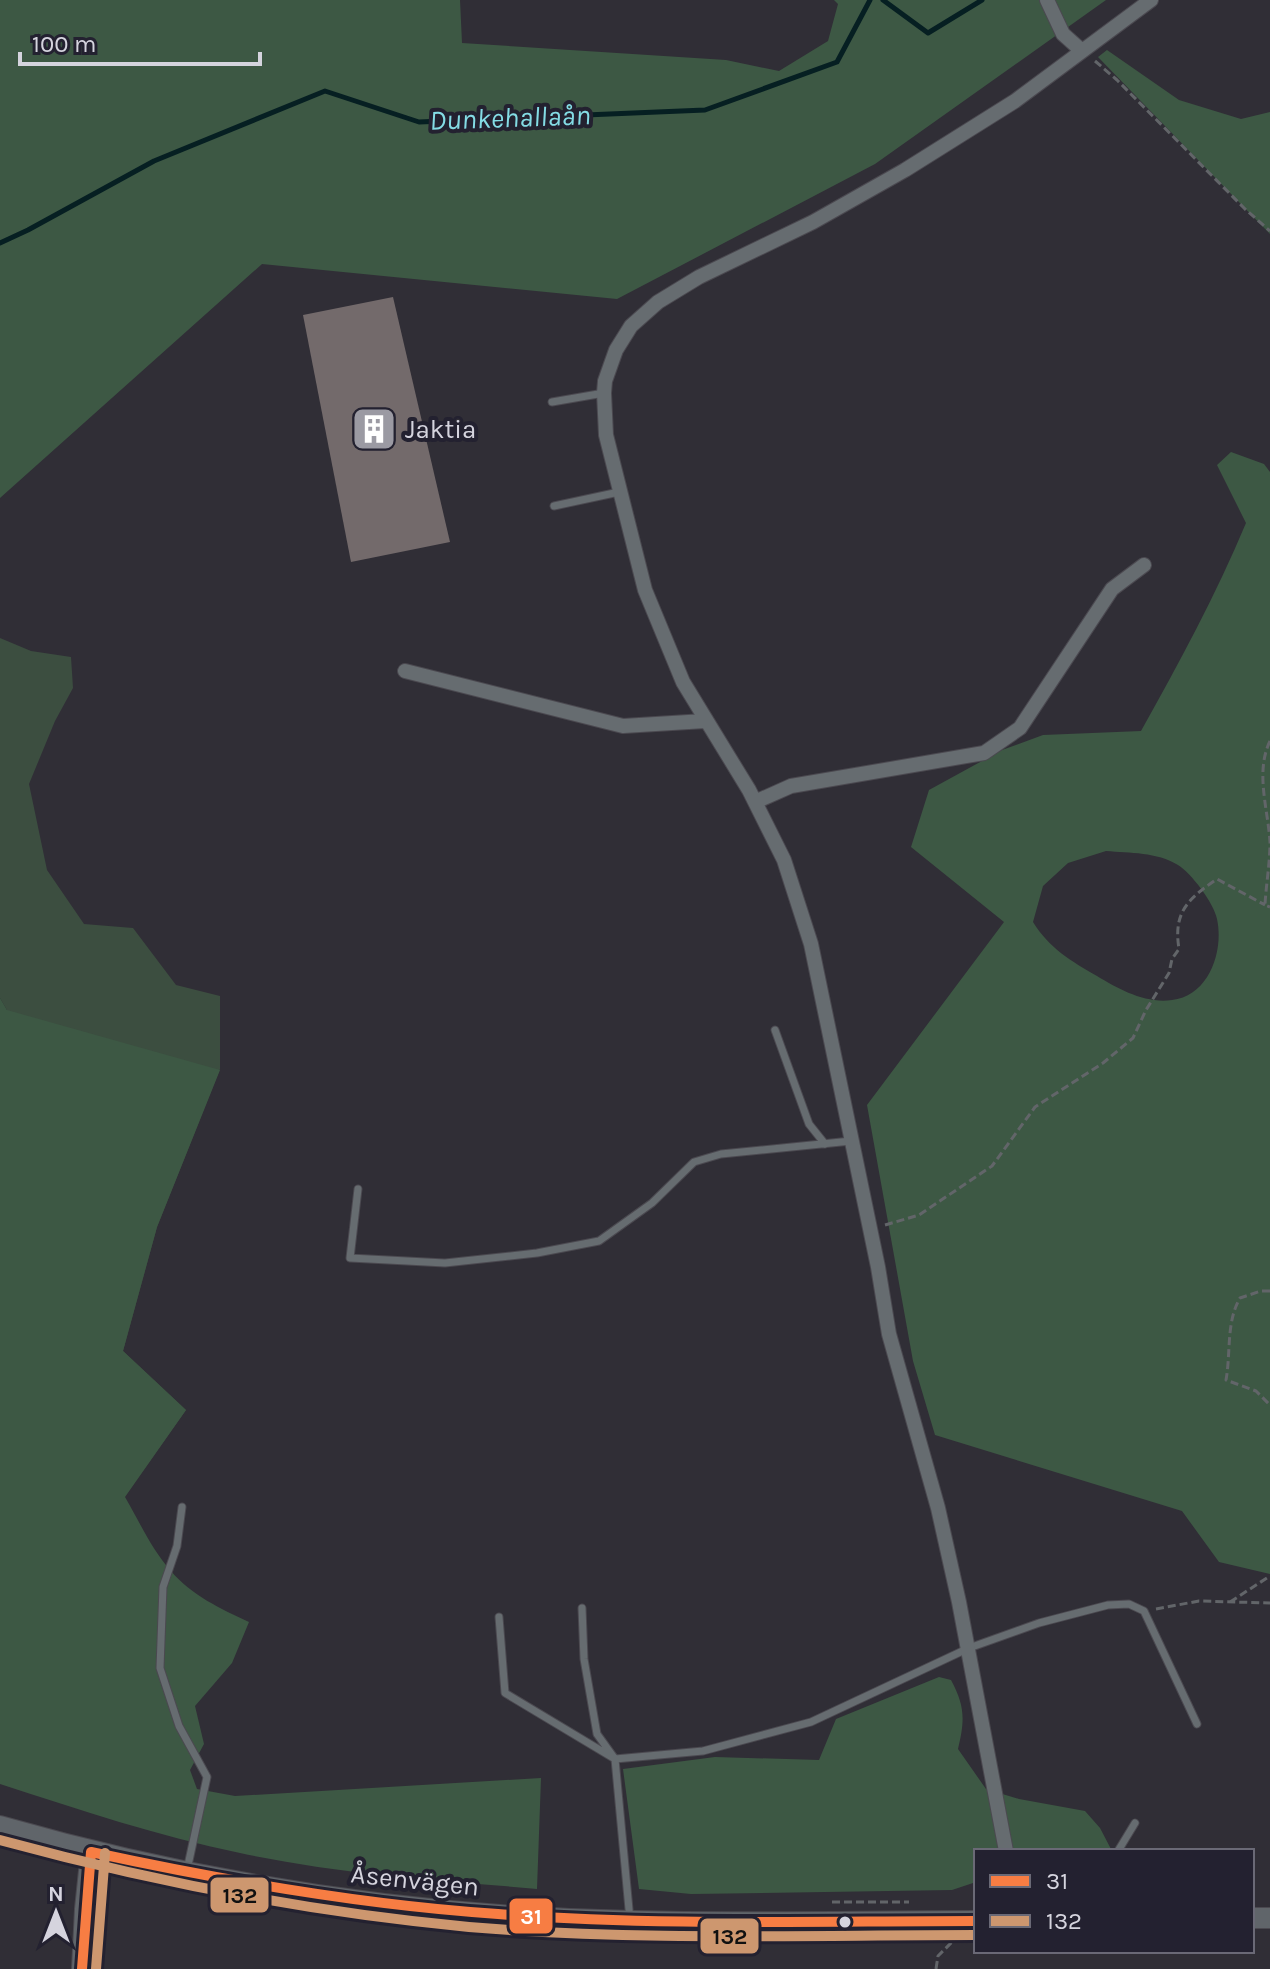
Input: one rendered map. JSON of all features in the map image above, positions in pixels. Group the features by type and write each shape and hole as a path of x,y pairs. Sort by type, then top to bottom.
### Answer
{"street":[{"path":"1047,0 1063,34 1082,51"},
{"path":"1006,1849 969,1648 938,1508 889,1334 811,944 784,860 755,802 683,682 645,590 606,435 604,393 616,350 631,326 658,302 699,277 813,222 905,170 1015,101 1151,0"},
{"path":"755,802 791,786 984,753 1020,728 1112,589 1144,565"},
{"path":"405,671 623,726 705,721"},
{"name":"Åsenvägen","path":"0,1826 91,1852 186,1873 368,1902 490,1914 630,1921 974,1921"},
{"path":"82,1969 91,1852"}],"lane":[{"path":"552,402 604,393"},
{"path":"554,506 619,492"},
{"path":"775,1030 809,1124 825,1144"},
{"path":"358,1189 350,1258 445,1263 537,1253 599,1241 652,1203 694,1162 721,1154 851,1141"},
{"path":"182,1507 177,1546 163,1587 160,1668 179,1726 207,1777 186,1873"},
{"path":"499,1617 505,1693 615,1759 703,1751 811,1722 969,1648 1082,1610 1129,1604 1144,1611 1197,1724"},
{"path":"582,1608 584,1659 597,1734 615,1759 630,1921"},
{"path":"1119,1849 1135,1823"}],"path":[{"path":"1082,51 1117,80 1270,231"},
{"path":"869,1231 919,1215 992,1166 1035,1107 1103,1063 1133,1038 1169,973 1172,959 1179,949 1176,933 1178,921 1197,893 1217,879 1267,906 1270,843 1264,755 1270,741"},
{"path":"1270,1291 1240,1298 1231,1314 1226,1380 1256,1391 1270,1405"},
{"path":"1230,1602 1270,1576"},
{"path":"1144,1611 1199,1601 1270,1603"},
{"path":"828,1903 898,1900 911,1903"}],"green space":[{"path":"0,0 460,0 462,43 726,60 779,71 828,41 838,4 834,0 1106,0 875,164 617,299 262,264 0,498"},
{"path":"1107,50 1179,100 1241,119 1270,112 1270,234 1098,57"},
{"path":"1231,452 1264,464 1270,472 1270,1574 1219,1562 1182,1511 935,1435 913,1361 867,1105 1004,922 911,847 929,790 1002,750 1043,735 1141,731 1210,603 1246,523 1217,465","holes":["1106,851 1152,855 1170,861 1183,869 1207,897 1219,932 1216,958 1204,981 1185,997 1152,1000 1123,990 1061,953 1033,922 1043,886 1068,863"]},
{"path":"0,638 31,651 71,657 73,688 55,721 29,784 47,870 84,924 133,928 176,985 220,996 220,1069 157,1227 123,1351 186,1410 125,1496 0,1111 7,1010 0,998"},
{"path":"0,998 7,1010 220,1070 157,1227 123,1351 186,1410 125,1497 158,1554 179,1580 207,1601 249,1622 232,1663 195,1706 204,1744 190,1770 197,1789 235,1796 541,1778 537,1889 388,1876 277,1860 149,1831 0,1784"},
{"path":"939,1677 951,1680 962,1713 958,1749 986,1789 1019,1799 1085,1811 1100,1828 1111,1849 974,1849 974,1883 952,1890 691,1894 639,1889 623,1769 715,1757 819,1760 836,1719"}],"building":[{"name":"Jaktia","path":"393,297 450,542 351,562 303,315"}],"waterway":[{"name":"Dunkehallaån","path":"0,243 154,161 325,91 419,122 705,110 837,62 870,0"},
{"name":"Dunkehallaån","path":"883,0 928,33 982,0"}],"transit line":[{"name":"132","path":"0,1840 233,1894 350,1913 469,1927 659,1936 974,1935"},
{"name":"31","path":"91,1852 293,1890 395,1905 498,1914 677,1921 974,1921"},
{"name":"31","path":"82,1969 91,1852"},
{"name":"132","path":"96,1969 105,1853"}],"place":[{"name":"Jaktia","path":"374,429"}]}
